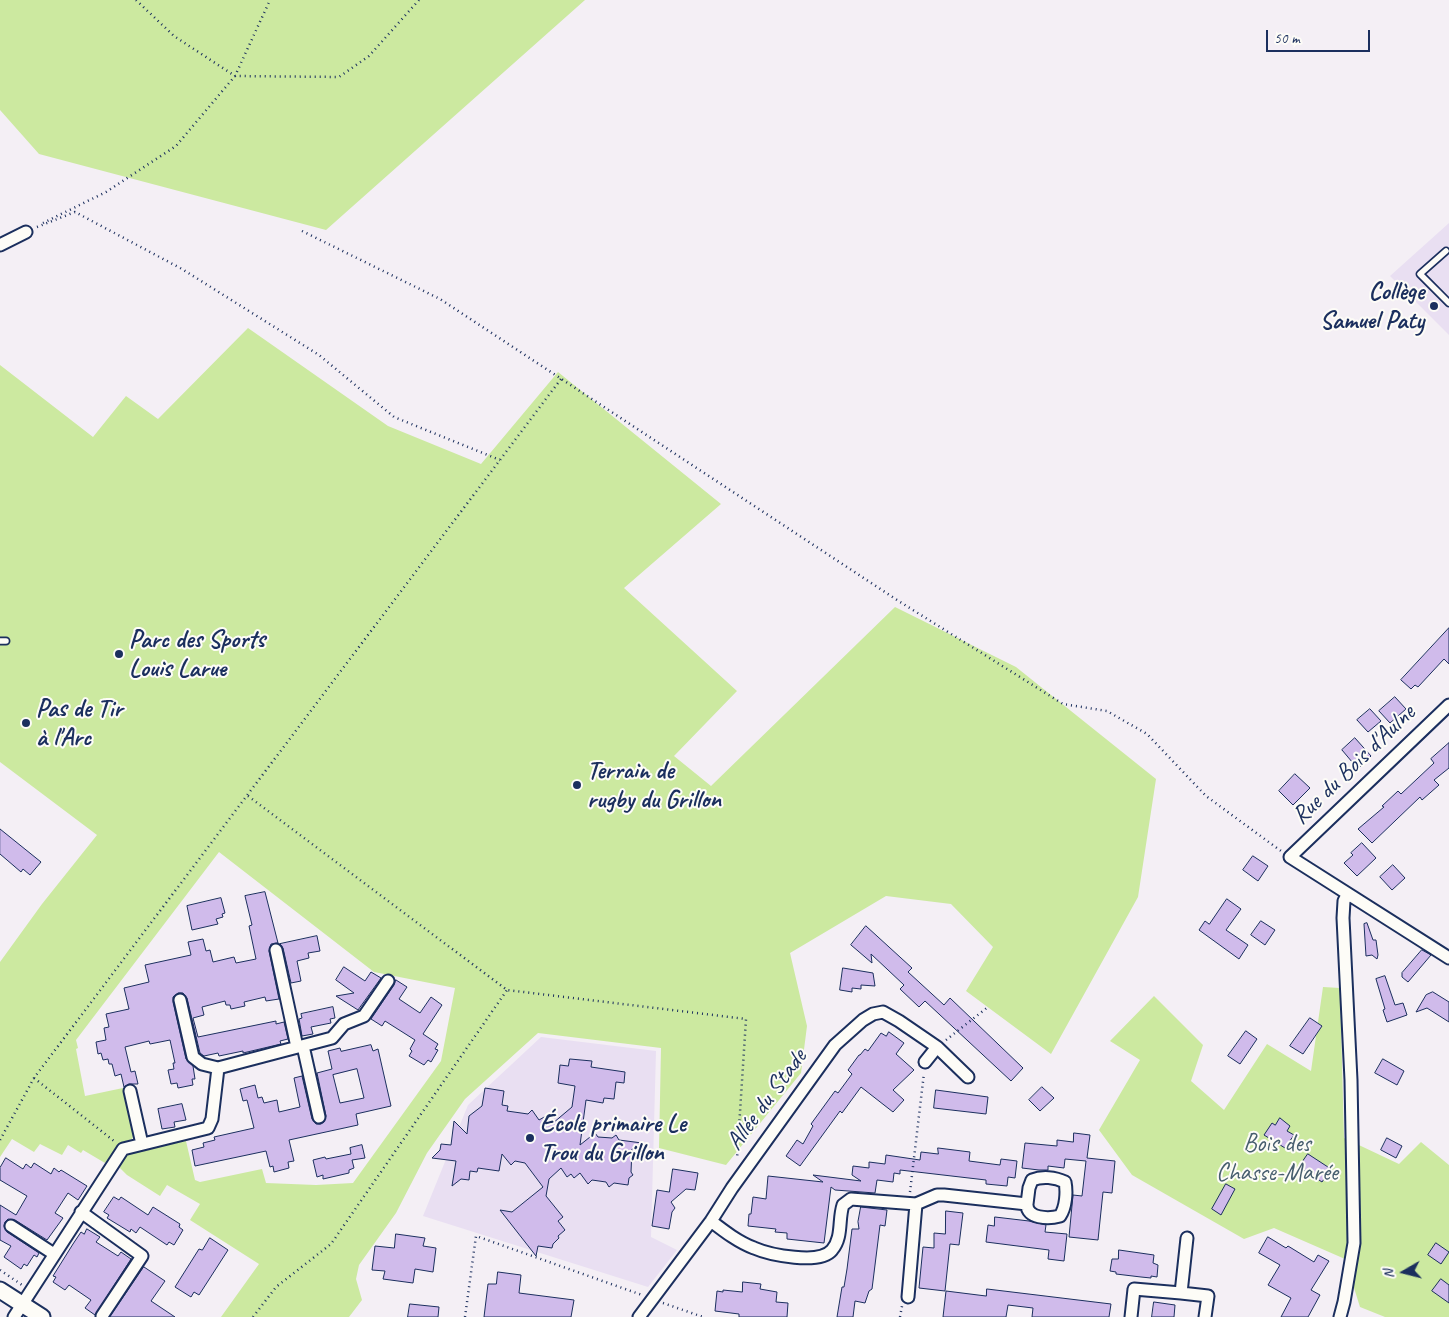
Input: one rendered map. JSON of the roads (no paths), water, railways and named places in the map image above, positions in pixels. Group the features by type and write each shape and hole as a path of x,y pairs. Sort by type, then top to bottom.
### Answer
{"street":[{"path":"0,245 26,232"},
{"name":"Rue du Bois d'Aulne","path":"1347,894 1290,858 1449,704"},
{"path":"1340,1317 1354,1243 1351,1080 1343,918 1344,900 1347,894 1449,958"},
{"path":"276,950 300,1047 320,1117"},
{"path":"180,1000 193,1056 202,1064 218,1068 332,1038 344,1024 364,1016 388,981"},
{"name":"Allée du Stade","path":"639,1317 711,1221 732,1188 835,1045 863,1020 873,1014 883,1012 900,1021 936,1047 968,1077"},
{"path":"925,1062 936,1047"},
{"path":"19,1311 123,1148 208,1128 212,1119 218,1068"},
{"path":"130,1091 142,1144"},
{"path":"711,1221 753,1248 768,1253 814,1258 828,1254 833,1249 838,1239 841,1211 847,1201 857,1199 913,1204 937,1195 944,1195 1027,1204"},
{"path":"908,1297 913,1204"},
{"path":"81,1212 142,1256 102,1316"},
{"path":"11,1226 54,1254"},
{"path":"1181,1293 1187,1238"},
{"path":"1131,1317 1134,1289 1208,1296 1205,1317"},
{"path":"0,1290 19,1311 42,1317"}],"lane":[{"path":"1446,251 1420,274 1449,303"}],"place":[{"name":"Collège Samuel Paty","path":"1434,306"},
{"name":"Parc des Sports Louis Larue","path":"119,654"},
{"name":"Pas de Tir à l'Arc","path":"26,723"},
{"name":"Terrain de rugby du Grillon","path":"577,785"},
{"name":"École primaire Le Trou du Grillon","path":"530,1138"}],"park label":[{"name":"Bois des Chasse-Marée","path":"1277,1158"}]}
